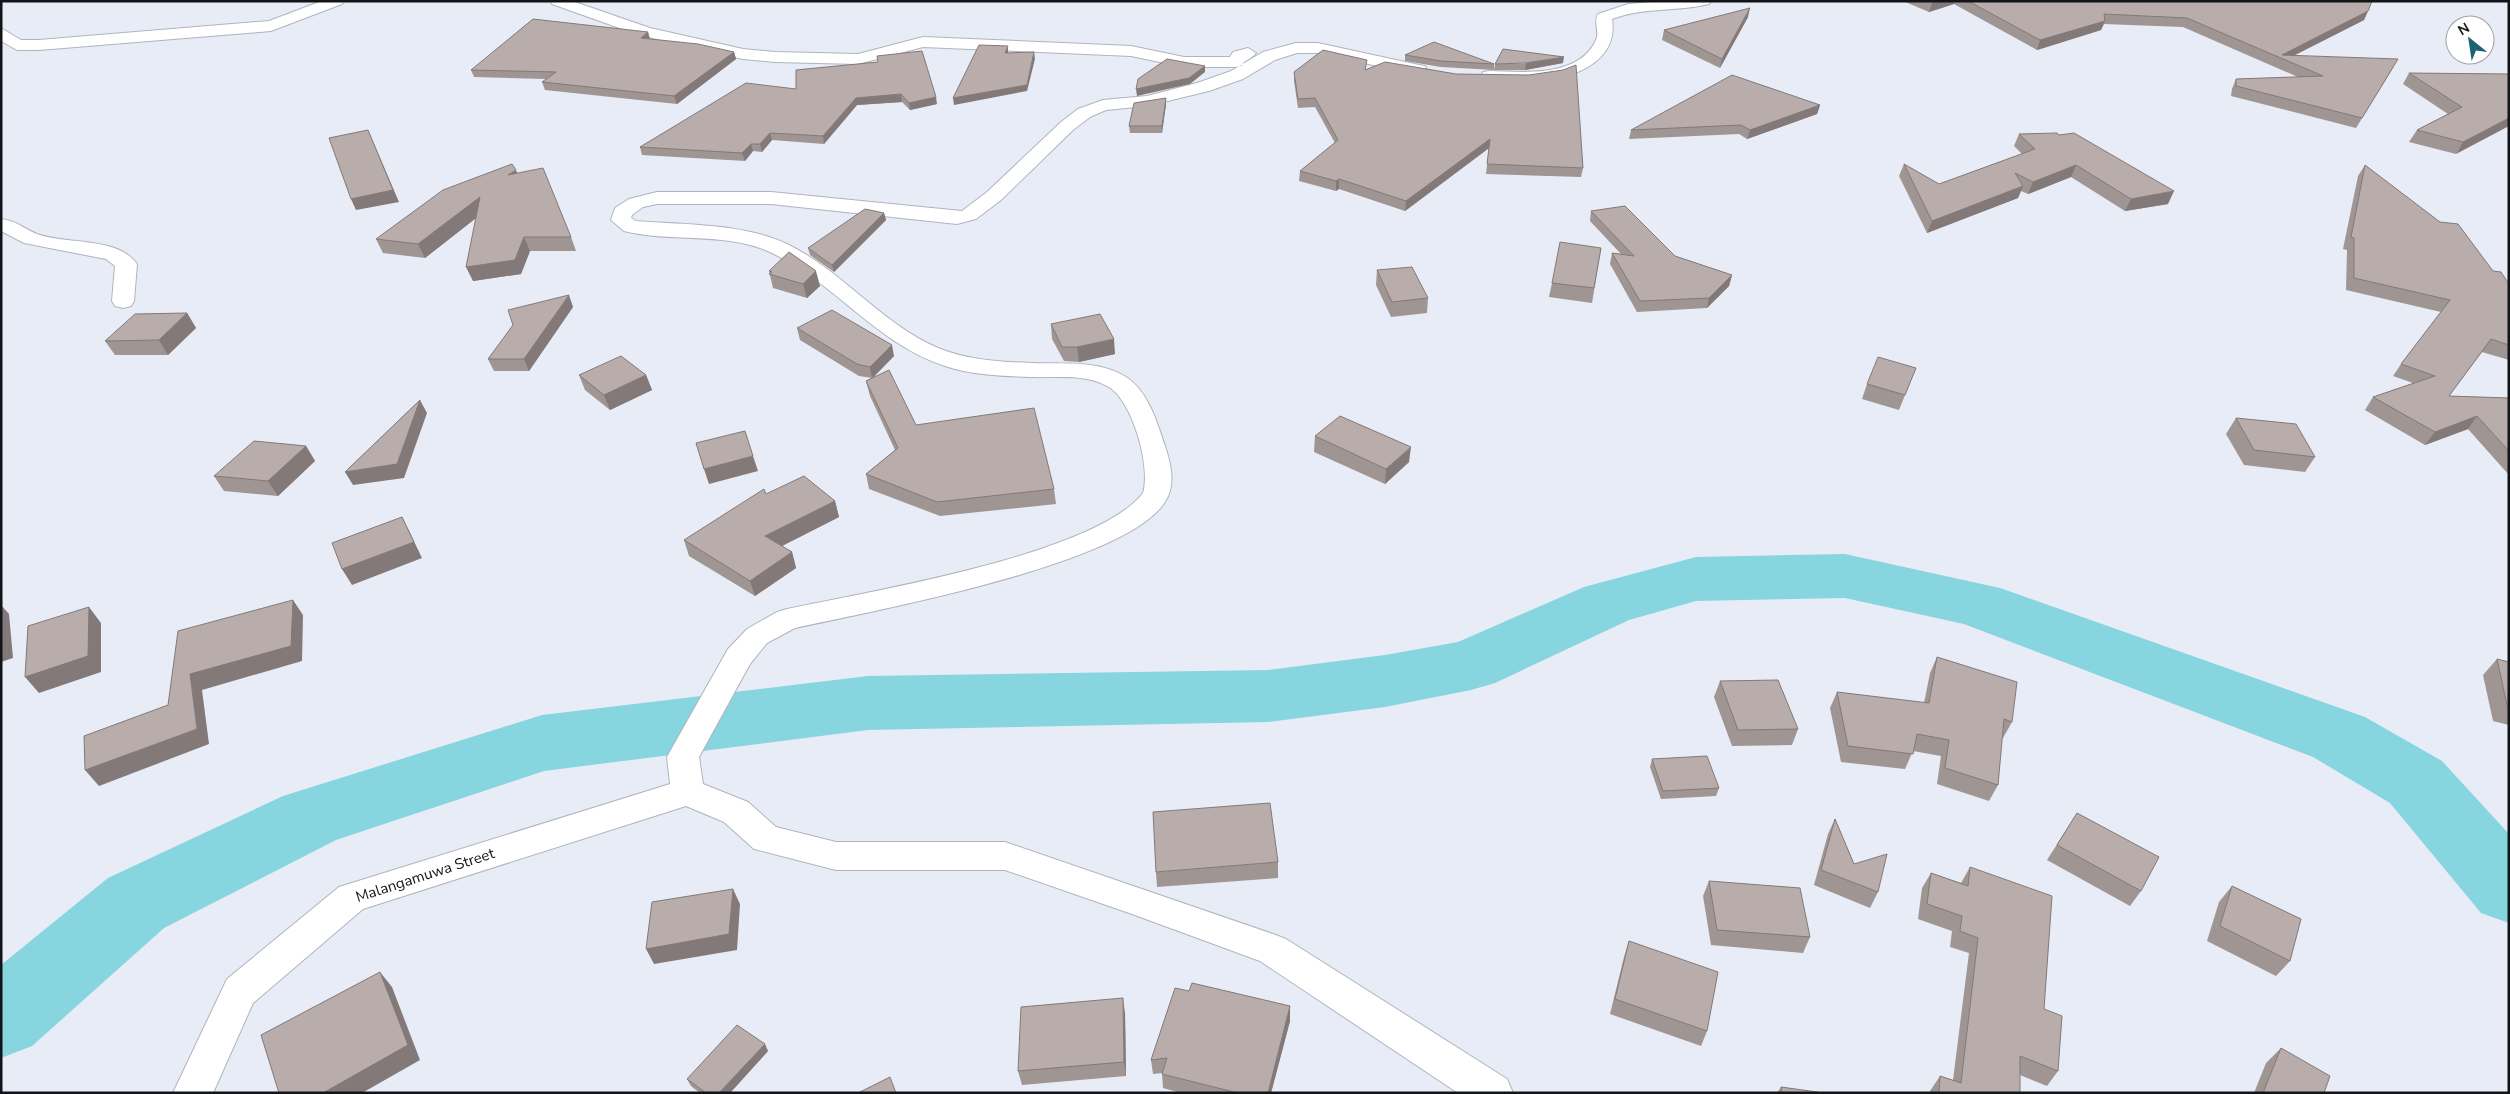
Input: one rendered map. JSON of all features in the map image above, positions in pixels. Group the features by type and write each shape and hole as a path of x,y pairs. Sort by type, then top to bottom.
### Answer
{"street":[{"path":"1,33 17,45 39,45 177,32 272,26 337,1"},
{"path":"557,1 644,32 743,54 775,57 858,60 923,42 1131,51 1184,62 1235,62 1239,56 1260,49 1318,48 1401,67 1437,72"},
{"path":"1474,75 1543,74 1577,68 1598,52 1605,38 1604,16 1632,7 1704,1"},
{"path":"1296,48 1269,56 1237,75 1203,87 1147,102 1103,105 1084,113 1026,163 994,196 969,215 946,218 771,198 657,198 636,203 622,212 621,220 631,227 751,239 780,248 832,283 881,324 917,346 952,362 1026,370 1080,371 1108,377 1126,386 1136,400 1158,464 1158,484 1153,500 1131,519 1105,535 1030,561 943,586 787,619 757,636 739,658 683,757 687,792 736,812 766,839 836,856 1005,856 1138,900 1273,950 1493,1093"},
{"path":"1,225 12,227 31,239 113,254 126,264 123,301"},
{"name":"Malangamuwa Street","path":"193,1093 240,991 351,898 687,792"}],"building":[{"path":"1968,1 2372,1 2368,11 2282,55 2398,59 2362,118 2236,86 2236,79 2323,76 2187,18 2104,14 2105,21 2040,40"},
{"path":"1750,8 1722,59 1664,30"},
{"path":"533,19 648,32 641,38 698,44 734,52 674,96 542,82 556,72 471,70"},
{"path":"1434,42 1494,64 1441,61 1405,55"},
{"path":"979,45 1008,46 1005,53 1034,52 1027,85 953,98"},
{"path":"1503,49 1564,57 1526,63 1495,64"},
{"path":"1323,50 1367,60 1365,70 1385,62 1456,74 1529,75 1563,70 1576,65 1583,168 1487,164 1490,139 1406,201 1339,179 1336,181 1300,171 1338,140 1315,98 1298,99 1294,72"},
{"path":"922,51 936,97 909,103 901,94 856,98 823,136 770,133 760,144 751,144 742,153 640,147 746,83 796,89 796,70 878,62 877,56"},
{"path":"1167,59 1205,66 1189,78 1136,89 1138,79"},
{"path":"2409,73 2509,74 2509,118 2463,142 2417,130 2462,107"},
{"path":"1732,75 1820,105 1750,130 1741,125 1631,130"},
{"path":"1166,98 1162,126 1129,126 1134,103"},
{"path":"368,130 393,190 351,199 329,138"},
{"path":"2057,133 2059,135 2074,133 2174,191 2131,199 2076,165 2033,182 2015,173 2023,186 1932,221 1904,164 1939,184 2035,149 2019,134"},
{"path":"512,164 516,170 508,175 543,168 571,237 524,237 515,260 466,267 480,197 418,244 376,239 443,190"},
{"path":"2365,165 2440,222 2458,224 2493,271 2501,272 2509,284 2509,345 2491,339 2449,396 2509,398 2509,451 2477,416 2435,432 2373,397 2435,376 2401,364 2450,300 2354,278 2354,238 2351,237"},
{"path":"1625,206 1675,256 1732,275 1709,298 1640,301 1612,253 1634,256 1591,211"},
{"path":"865,209 884,213 832,265 808,248"},
{"path":"1560,242 1601,248 1594,288 1552,283"},
{"path":"789,252 816,271 803,284 769,274 772,272 769,271"},
{"path":"1412,267 1428,298 1392,302 1377,270"},
{"path":"569,295 524,359 488,359 513,325 508,310"},
{"path":"832,310 892,345 870,367 857,364 797,328"},
{"path":"187,313 159,340 105,341 135,314"},
{"path":"1100,314 1114,339 1077,347 1062,347 1051,324"},
{"path":"621,356 646,375 604,395 579,375"},
{"path":"1878,357 1916,368 1905,395 1867,384"},
{"path":"889,370 916,425 1034,408 1054,489 937,502 866,474 898,448 866,381"},
{"path":"420,400 397,464 345,472"},
{"path":"1340,416 1411,447 1386,469 1315,436"},
{"path":"2236,418 2296,424 2315,457 2254,450"},
{"path":"745,431 753,456 704,469 696,443"},
{"path":"254,441 306,446 268,481 214,476"},
{"path":"804,476 835,501 765,536 792,552 750,581 684,540 764,489 766,494"},
{"path":"402,517 414,542 342,569 332,543"},
{"path":"293,600 291,646 190,674 197,729 85,770 84,736 168,705 178,631"},
{"path":"89,607 88,656 25,677 28,626"},
{"path":"1937,657 2017,682 2012,722 2004,719 1998,785 1945,768 1949,740 1917,734 1913,754 1848,746 1837,692 1929,703"},
{"path":"2497,659 2509,662 2509,705 2507,705"},
{"path":"1778,680 1798,729 1738,730 1720,681"},
{"path":"1707,756 1719,788 1663,791 1652,759"},
{"path":"1270,803 1278,862 1156,872 1153,812"},
{"path":"2077,813 2159,857 2141,891 2057,845"},
{"path":"1835,819 1854,864 1887,854 1878,892 1821,870"},
{"path":"1970,867 2052,896 2044,1009 2062,1016 2058,1071 2020,1056 2020,1093 1939,1093 1940,1076 1961,1083 1978,938 1960,931 1962,916 1927,904 1931,873 1968,886"},
{"path":"1709,881 1800,888 1810,937 1717,930"},
{"path":"2232,886 2301,919 2290,961 2220,926"},
{"path":"733,889 729,934 646,949 652,902"},
{"path":"1629,941 1718,972 1707,1031 1615,999"},
{"path":"380,972 408,1045 323,1093 279,1093 261,1035"},
{"path":"1192,983 1290,1006 1268,1093 1238,1093 1162,1074 1167,1058 1151,1060 1175,988 1189,991"},
{"path":"1123,998 1124,1062 1018,1071 1021,1007"},
{"path":"737,1025 765,1044 719,1093 706,1093 687,1079"},
{"path":"2281,1048 2330,1076 2324,1093 2263,1093"},
{"path":"890,1077 896,1093 858,1093"},
{"path":"1781,1087 1824,1093 1782,1093"}],"waterway":[{"path":"1,1018 136,903 310,818 542,743 868,703 1269,696 1385,681 1471,665 1607,603 1696,579 1845,576 1977,604 2339,737 2416,782 2509,889"}]}
